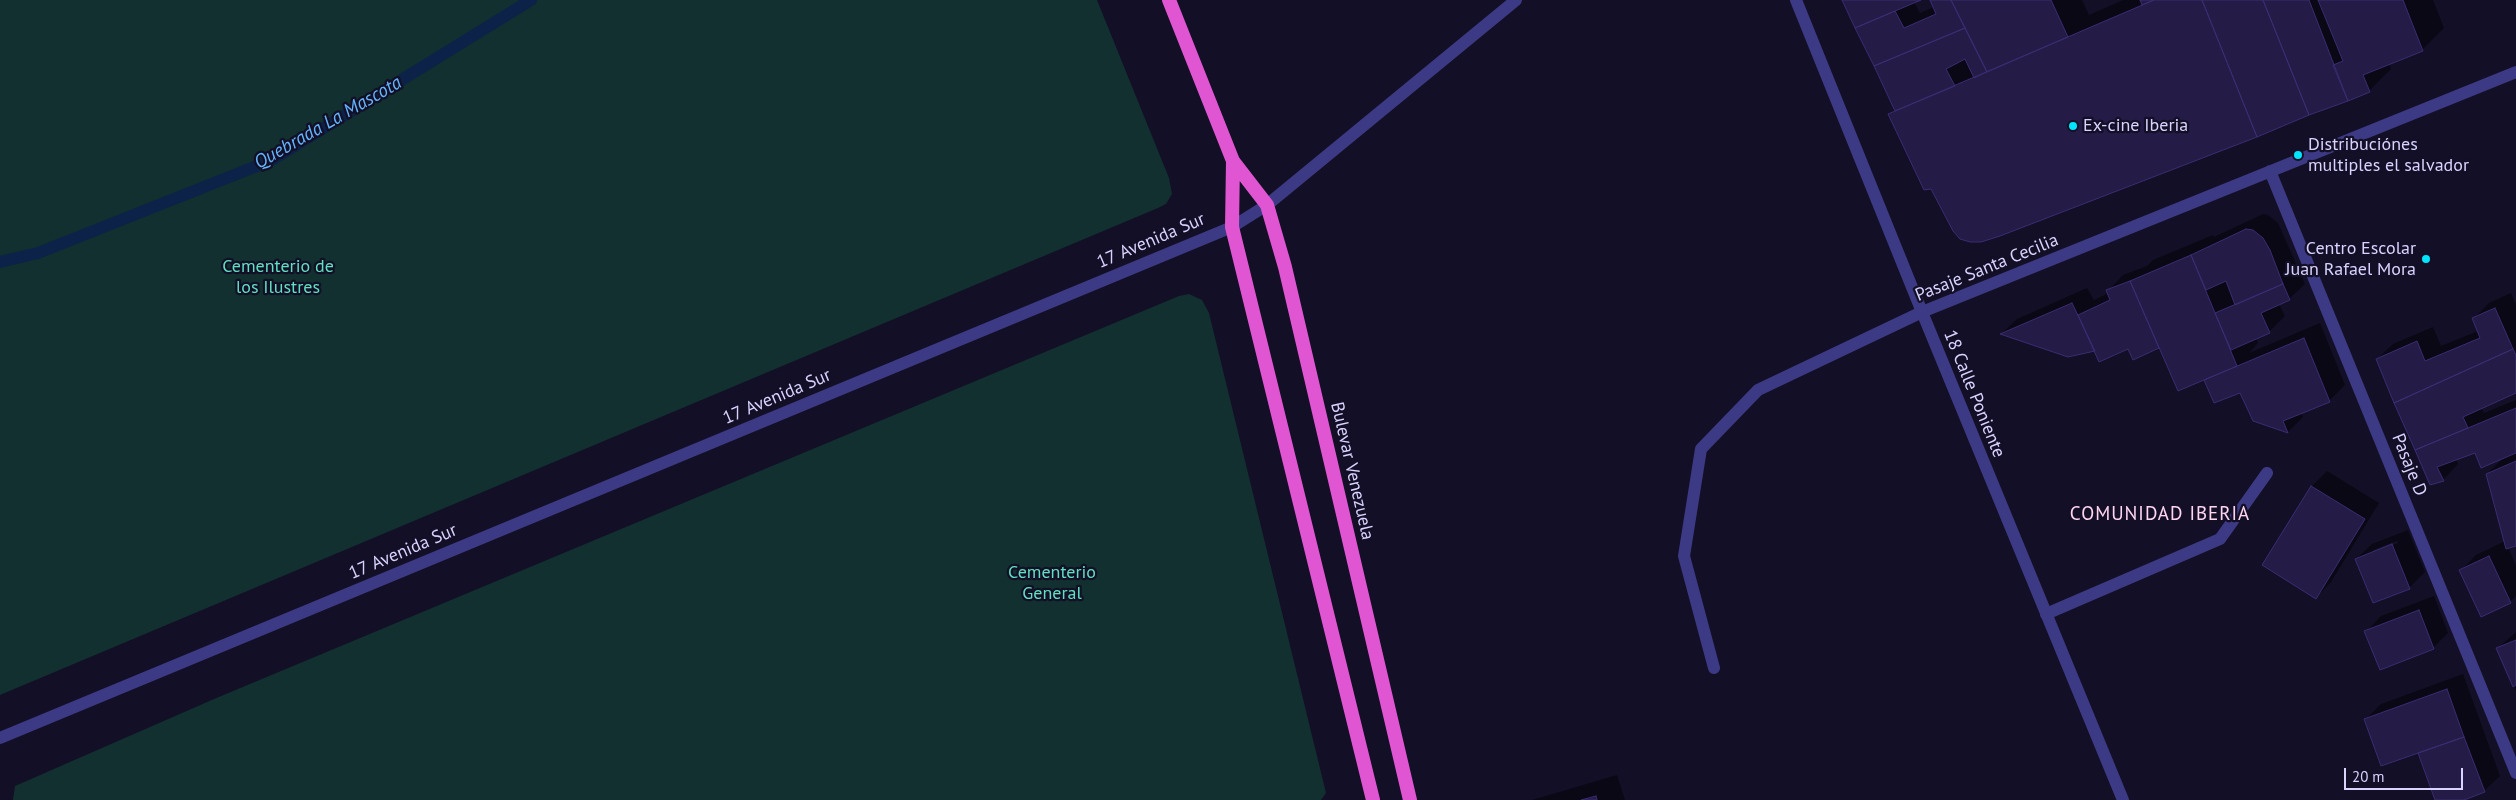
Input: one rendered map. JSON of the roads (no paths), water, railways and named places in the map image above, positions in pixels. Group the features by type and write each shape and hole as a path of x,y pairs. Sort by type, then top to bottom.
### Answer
{"highway":[{"name":"Bulevar Venezuela","path":"1169,0 1233,161 1266,205 1287,276 1410,800"},
{"name":"Bulevar Venezuela","path":"1233,161 1232,227 1373,800"}],"street":[{"name":"17 Avenida Sur","path":"0,738 1232,227 1266,205 1516,0"},
{"name":"18 Calle Poniente","path":"1796,0 2123,800"},
{"name":"Pasaje Santa Cecilia","path":"1714,668 1684,556 1701,449 1758,390 1922,312 2516,72"},
{"name":"Pasaje D","path":"2270,171 2516,772"},
{"path":"2046,614 2220,539 2267,473"}],"waterway":[{"name":"Quebrada La Mascota","path":"0,262 38,253 272,160 531,0"}],"place":[{"name":"Ex-cine Iberia","path":"2073,126"},
{"name":"Distribuciónes multiples el salvador","path":"2298,155"},
{"name":"Centro Escolar Juan Rafael Mora","path":"2426,259"}],"district":[{"name":"COMUNIDAD IBERIA","path":"2160,515"}],"park label":[{"name":"Cementerio de los Ilustres","path":"278,277"},
{"name":"Cementerio General","path":"1052,583"}]}
